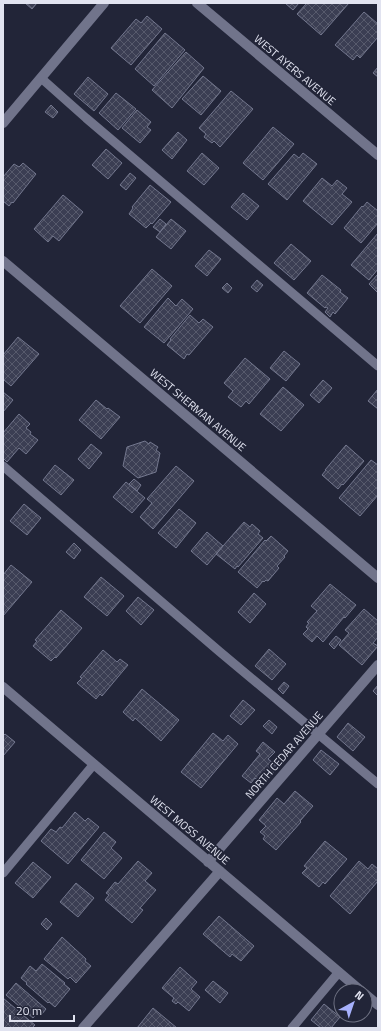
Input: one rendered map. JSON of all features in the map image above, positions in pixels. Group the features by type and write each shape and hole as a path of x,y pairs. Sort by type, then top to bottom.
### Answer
{"street":[{"path":"3,123 104,3"},
{"name":"WEST AYERS AVENUE","path":"197,3 378,156"},
{"name":"WEST SHERMAN AVENUE","path":"3,260 378,578"},
{"name":"NORTH CEDAR AVENUE","path":"208,862 378,665"},
{"name":"WEST MOSS AVENUE","path":"3,687 352,983"},
{"path":"83,1028 220,871"}],"lane":[{"path":"41,78 378,366"},
{"path":"3,466 378,784"},
{"path":"3,873 94,764"},
{"path":"292,1028 339,972"}],"building":[{"path":"25,3 37,3 32,9"},
{"path":"285,3 299,3 293,10"},
{"path":"307,3 349,3 321,35 297,14"},
{"path":"364,12 378,24 378,37 360,58 357,55 353,60 335,45"},
{"path":"147,16 162,29 131,65 111,48 136,19 141,23"},
{"path":"165,33 185,50 154,86 135,69"},
{"path":"186,52 204,68 172,108 152,90"},
{"path":"378,67 378,77 373,73"},
{"path":"203,76 221,91 201,115 182,99"},
{"path":"88,77 108,94 94,111 74,94"},
{"path":"231,91 253,109 220,147 214,141 212,143 204,137 206,134 199,128"},
{"path":"116,93 136,109 118,130 99,113"},
{"path":"51,105 58,112 53,118 45,112"},
{"path":"137,110 151,122 147,127 151,130 140,143 122,128"},
{"path":"273,127 294,144 263,180 243,163"},
{"path":"178,132 187,140 172,159 162,150"},
{"path":"106,149 122,163 108,179 92,165"},
{"path":"202,153 219,168 204,185 187,171"},
{"path":"303,153 317,164 287,200 268,184 294,154 299,158"},
{"path":"23,163 36,174 9,206 3,201 3,177 14,164 19,167"},
{"path":"130,173 136,178 126,190 120,185"},
{"path":"322,178 332,186 337,180 347,188 342,194 352,202 332,225 303,201"},
{"path":"150,185 171,202 152,224 151,223 146,228 129,214 133,208 132,207"},
{"path":"243,193 259,206 247,220 231,207"},
{"path":"63,195 83,212 59,241 53,236 48,242 34,229"},
{"path":"367,202 378,211 378,223 361,243 344,228"},
{"path":"160,219 166,224 160,232 153,227"},
{"path":"171,219 186,231 171,249 156,237"},
{"path":"378,233 378,269 369,280 351,265"},
{"path":"291,244 311,261 294,280 274,263"},
{"path":"209,250 221,259 207,276 195,266"},
{"path":"152,269 172,286 140,323 120,306"},
{"path":"378,274 378,293 369,284"},
{"path":"322,275 341,290 340,292 348,298 335,314 333,312 330,317 325,312 328,308 325,308 307,293"},
{"path":"257,280 263,285 257,292 251,287"},
{"path":"227,283 232,288 228,293 222,288"},
{"path":"168,298 176,306 182,299 193,309 164,343 144,327"},
{"path":"190,315 199,323 203,319 213,327 184,359 167,345 171,340 170,339"},
{"path":"18,337 39,354 11,386 3,379 3,355"},
{"path":"284,351 300,364 286,381 270,368"},
{"path":"245,358 270,379 249,404 246,401 241,407 228,397 233,391 224,383"},
{"path":"323,380 332,388 319,403 310,395"},
{"path":"283,387 304,405 281,431 260,414"},
{"path":"378,389 378,409 368,401"},
{"path":"3,392 13,400 3,412"},
{"path":"96,400 120,417 101,439 79,420"},
{"path":"19,414 30,424 26,428 31,432 30,434 38,440 26,454 19,448 7,462 3,458 3,433"},
{"path":"145,441 158,447 156,450 160,453 156,472 138,478 123,466 127,447"},
{"path":"91,444 102,453 89,469 78,459"},
{"path":"346,445 364,461 338,489 322,475"},
{"path":"371,460 378,465 378,495 360,516 339,498"},
{"path":"55,465 74,480 61,495 43,480"},
{"path":"176,466 194,481 153,529 140,517 152,503 147,499"},
{"path":"134,479 141,485 137,491 129,484"},
{"path":"126,482 145,498 132,513 113,497"},
{"path":"24,504 41,518 27,535 10,521"},
{"path":"179,509 196,523 176,548 158,533"},
{"path":"244,522 250,527 252,524 260,531 258,534 263,538 235,569 216,554"},
{"path":"207,532 223,546 207,565 191,551"},
{"path":"271,536 288,551 277,566 279,568 268,581 263,581 257,588 238,572 265,540 266,541"},
{"path":"74,543 81,550 74,559 66,552"},
{"path":"11,565 32,582 3,616 3,575"},
{"path":"101,577 124,596 107,616 84,597"},
{"path":"330,584 356,605 323,642 317,636 312,642 303,634 308,629 306,627 309,623 307,622 317,611 311,606"},
{"path":"254,593 266,604 250,623 238,612"},
{"path":"138,597 154,610 141,625 126,611"},
{"path":"364,609 378,621 378,637 373,643 378,646 362,665 339,645 349,633 345,630"},
{"path":"61,610 82,628 56,658 55,657 51,661 33,646 37,641 35,640"},
{"path":"336,636 341,640 334,649 329,644"},
{"path":"269,649 286,664 272,680 255,666"},
{"path":"103,650 117,662 120,659 128,665 102,696 100,694 96,699 77,683 82,678 80,677"},
{"path":"284,682 289,686 283,694 278,689"},
{"path":"378,685 378,696 373,691"},
{"path":"142,689 179,720 161,741 135,718 133,721 123,712"},
{"path":"243,700 255,710 241,725 230,716"},
{"path":"269,720 277,727 272,734 263,726"},
{"path":"348,723 365,737 353,751 337,737"},
{"path":"213,733 223,741 228,735 238,744 201,788 181,772"},
{"path":"5,734 15,742 3,756 3,736"},
{"path":"263,742 275,752 268,759 278,767 263,785 255,778 251,783 242,776 260,754 256,751"},
{"path":"321,750 339,764 330,775 313,760"},
{"path":"295,791 313,806 276,850 263,839 265,836 260,832 266,826 259,820 277,798 284,804"},
{"path":"75,812 85,821 88,818 99,827 68,864 41,841 51,829 56,832 60,827 62,828"},
{"path":"104,832 116,842 111,848 122,858 104,879 81,860"},
{"path":"325,841 347,859 325,884 323,882 319,887 302,873 307,868 304,866"},
{"path":"138,861 152,873 145,881 156,890 140,908 143,910 132,923 105,900 109,895 106,893 115,882 118,884"},
{"path":"359,861 368,869 372,864 378,869 378,881 350,914 330,896"},
{"path":"33,862 51,877 33,898 15,883"},
{"path":"76,883 94,898 78,917 60,902"},
{"path":"219,916 254,946 241,961 232,954 230,957 203,934"},
{"path":"46,918 52,924 47,930 41,924"},
{"path":"62,937 86,959 85,961 91,966 76,983 70,977 68,979 44,959"},
{"path":"42,964 70,989 55,1007 49,1002 48,1003 21,978 30,966 36,971"},
{"path":"180,967 197,982 191,989 200,997 189,1011 178,1002 176,1004 172,1001 174,998 162,988"},
{"path":"213,981 228,993 220,1003 205,990"},
{"path":"16,983 46,1009 42,1014 39,1012 33,1018 6,995"},
{"path":"3,998 35,1025 32,1028 3,1028"},
{"path":"324,1004 333,1011 333,1023 335,1023 331,1028 321,1028 311,1020"},
{"path":"153,1008 177,1028 137,1028"}]}
